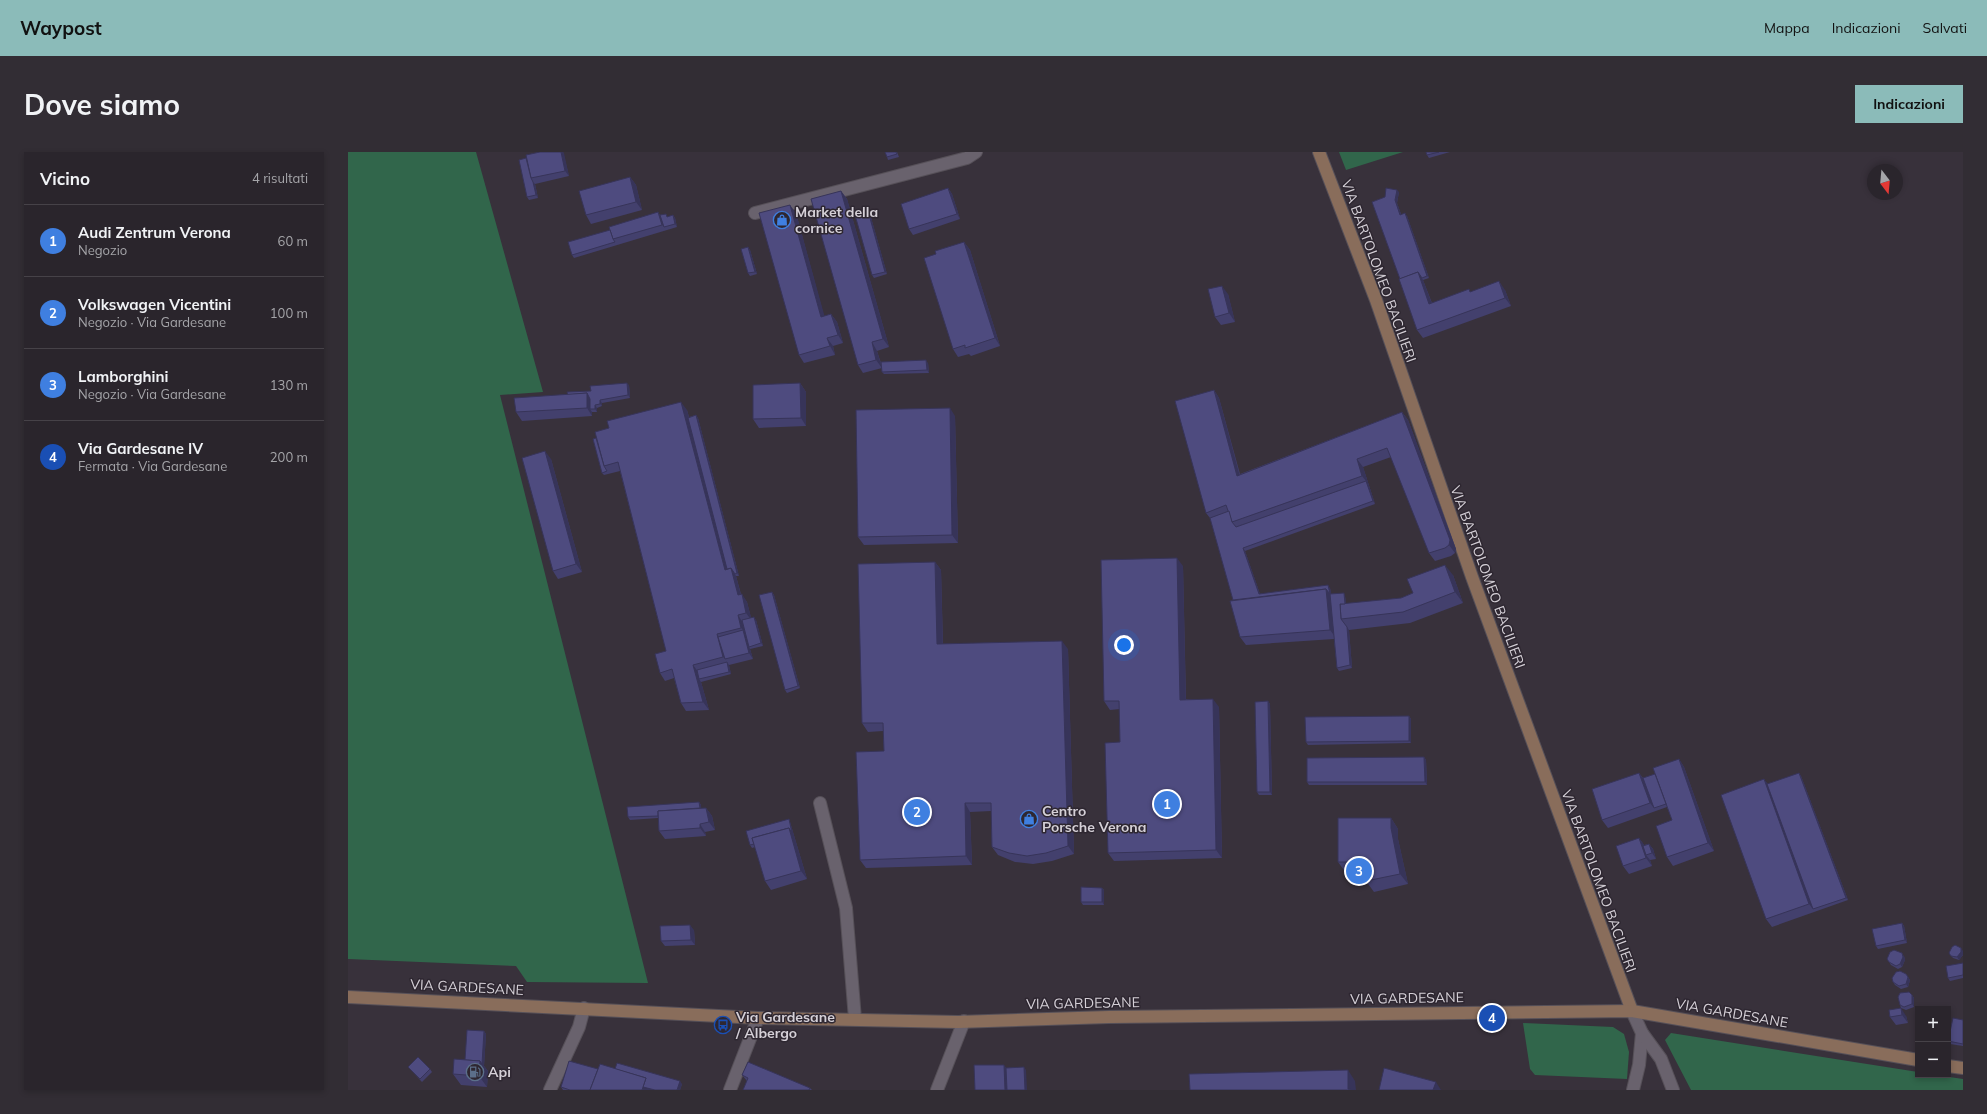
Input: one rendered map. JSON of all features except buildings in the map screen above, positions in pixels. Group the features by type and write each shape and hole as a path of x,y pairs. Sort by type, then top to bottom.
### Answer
{"main road":[{"name":"VIA BARTOLOMEO BACILIERI","path":"1319,152 1376,300 1474,585 1632,1011"},
{"name":"VIA GARDESANE","path":"348,997 758,1018 964,1021 1109,1017 1632,1011 1915,1059"},
{"path":"1951,1066 1963,1068"}],"street":[{"path":"755,213 967,158 976,152"},
{"path":"820,803 846,908 855,1019"},
{"path":"550,1090 578,1027 584,1008"},
{"path":"1632,1011 1642,1033 1661,1059 1673,1090"},
{"path":"730,1090 758,1018"},
{"path":"937,1090 964,1021"},
{"path":"1633,1090 1639,1065 1642,1033"}],"green space":[{"path":"348,152 476,152 543,392 500,395 648,983 527,982 516,966 348,959"},
{"path":"1339,152 1403,152 1346,170"},
{"path":"1523,1023 1613,1027 1624,1034 1629,1052 1627,1079 1535,1075 1530,1069"},
{"path":"1671,1033 1915,1072 1915,1078 1951,1077 1963,1079 1963,1090 1691,1090 1665,1040"}],"place":[{"name":"Market della cornice","path":"782,220"},
{"name":"Audi Zentrum Verona","path":"1167,804"},
{"name":"Volkswagen Vicentini","path":"917,812"},
{"name":"Centro Porsche Verona","path":"1029,819"},
{"name":"Lamborghini","path":"1359,871"},
{"name":"Via Gardesane IV","path":"1492,1018"},
{"name":"Via Gardesane / Albergo","path":"723,1025"},
{"name":"Api","path":"475,1072"}]}
